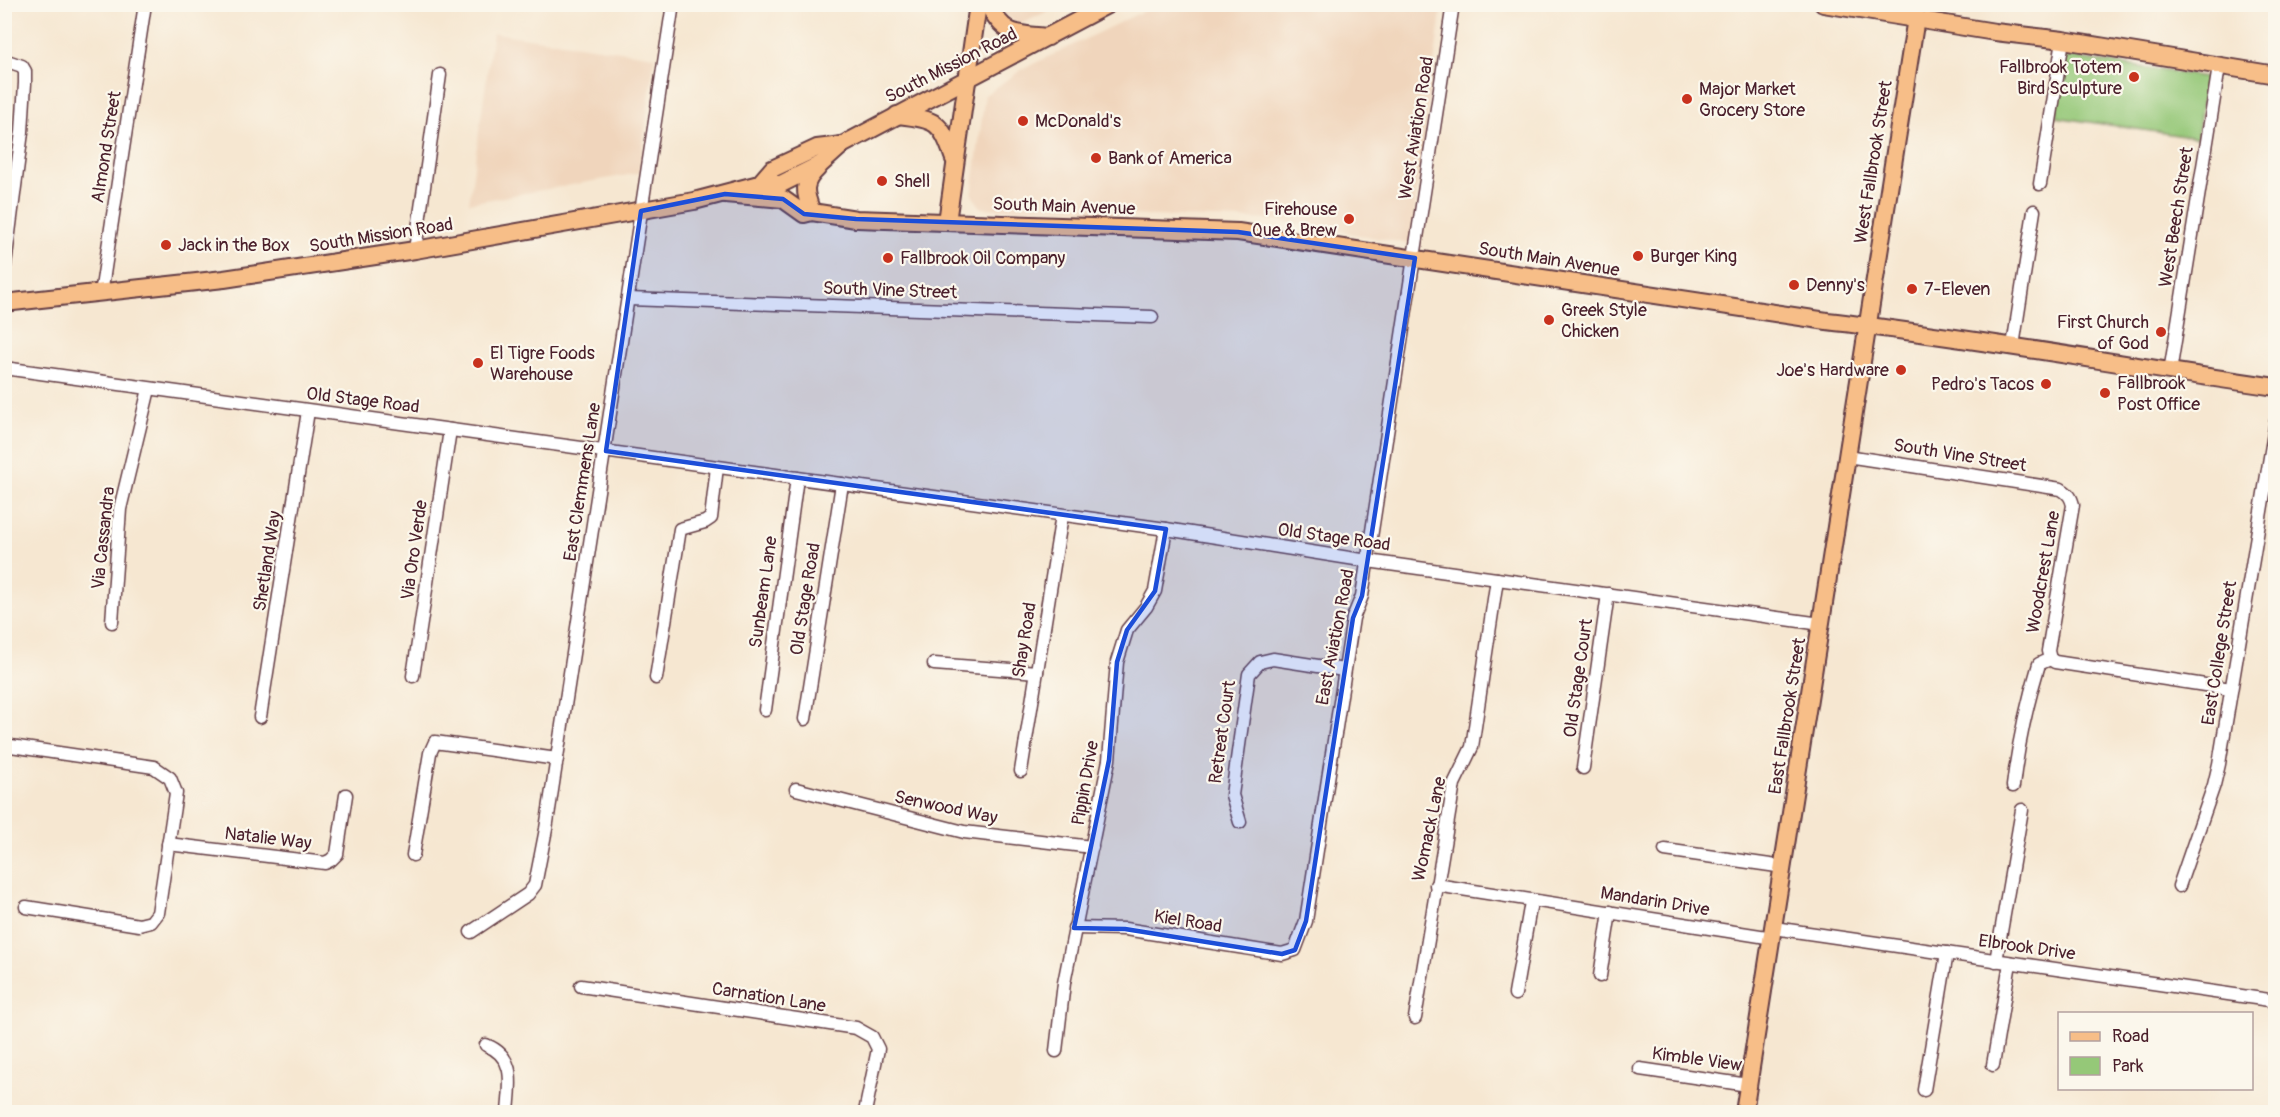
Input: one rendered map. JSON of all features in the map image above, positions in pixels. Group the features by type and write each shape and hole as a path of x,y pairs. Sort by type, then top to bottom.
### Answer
{"main road":[{"path":"947,222 978,4"},
{"path":"988,4 997,22 1007,30 1025,35 1049,37"},
{"name":"South Mission Road","path":"4,303 224,279 415,250 641,211 724,194 759,184 781,184 822,164 842,145 1109,4"},
{"path":"1823,4 1917,11 1995,32 2063,40 2276,75"},
{"name":"West Fallbrook Street","path":"1867,326 1917,11"},
{"path":"897,115 925,118 936,123 942,130 955,163"},
{"name":"South Mission Road","path":"759,184 772,169 817,148 842,145"},
{"path":"812,212 805,195 806,186 822,164"},
{"name":"South Main Avenue","path":"724,194 783,200 804,214 812,212 856,219 1238,232 2276,387"},
{"name":"East Fallbrook Street","path":"1744,1113 1867,326"}],"street":[{"name":"Almond Street","path":"101,294 145,4"},
{"name":"East Clemmens Lane","path":"471,932 528,894 536,885 606,451 673,4"},
{"name":"West Aviation Road","path":"1415,258 1454,4"},
{"path":"2040,184 2063,40"},
{"path":"4,60 21,66 25,71 25,83 22,132 4,272"},
{"name":"West Beech Street","path":"2170,372 2219,67"},
{"path":"415,250 440,75"},
{"path":"2013,346 2034,211"},
{"name":"East Aviation Road","path":"1295,950 1306,921 1344,670 1353,618 1362,596 1415,258"},
{"name":"South Vine Street","path":"628,299 1152,317"},
{"name":"Old Stage Road","path":"4,368 842,484 1821,624"},
{"name":"Via Cassandra","path":"112,622 120,509 149,389"},
{"name":"Shetland Way","path":"260,717 308,411"},
{"name":"East College Street","path":"2179,885 2214,785 2276,421"},
{"name":"Via Oro Verde","path":"413,676 450,430"},
{"name":"South Vine Street","path":"1847,456 2061,489 2067,493"},
{"path":"656,678 680,529 711,518 717,467"},
{"name":"Sunbeam Lane","path":"765,710 797,478"},
{"name":"Old Stage Road","path":"805,719 842,484"},
{"name":"Woodcrest Lane","path":"2050,659 2048,651 2073,505 2071,496 2067,493"},
{"name":"Shay Road","path":"1021,771 1062,515"},
{"name":"Pippin Drive","path":"1056,1051 1074,928 1109,760 1118,662 1127,630 1146,607 1155,591 1166,530"},
{"name":"Womack Lane","path":"1415,1018 1454,784 1472,747 1497,579"},
{"name":"Old Stage Court","path":"1583,768 1608,594"},
{"name":"Retreat Court","path":"1239,822 1232,795 1249,674 1260,662 1273,659 1344,670"},
{"path":"2013,786 2019,739 2033,683 2039,664 2050,659 2055,662 2231,688"},
{"path":"934,664 1037,672"},
{"path":"414,855 430,753 435,742 557,759"},
{"path":"4,745 154,767 165,773 172,782 176,797 158,913 149,923 139,925 26,907"},
{"name":"Senwood Way","path":"796,789 964,832 1092,846"},
{"name":"Natalie Way","path":"168,844 325,863 337,854 346,795"},
{"path":"1996,961 2022,810"},
{"path":"1665,850 1784,867"},
{"name":"Mandarin Drive","path":"1436,885 1531,902 1773,933"},
{"path":"1515,994 1531,902"},
{"path":"1600,976 1610,912"},
{"name":"Kiel Road","path":"1074,928 1125,929 1282,954 1295,950"},
{"name":"Elbrook Drive","path":"1773,933 1947,953 2276,1001"},
{"path":"1924,1090 1947,953"},
{"path":"1993,1065 2010,963"},
{"name":"Carnation Lane","path":"581,986 856,1028 872,1037 878,1049 865,1113"},
{"path":"486,1045 496,1049 502,1055 510,1070 508,1113"},
{"name":"Kimble View","path":"1640,1069 1748,1085"}],"highlighted area":[{"path":"725,194 783,199 804,214 856,219 1238,232 1415,258 1362,596 1353,618 1306,921 1295,950 1282,954 1125,929 1074,928 1109,760 1117,662 1127,630 1155,591 1166,529 606,451 641,211"}],"shaded area":[{"path":"999,4 1061,5 1019,25 1000,11"},
{"path":"1158,4 1442,5 1410,244 1275,220 981,208 972,195 985,95 1023,69"},
{"path":"493,33 655,56 639,173 469,203"}],"green space":[{"path":"2065,56 2206,77 2197,138 2056,117"}],"place":[{"name":"Fallbrook Totem Bird Sculpture","path":"2134,77"},
{"name":"Major Market Grocery Store","path":"1687,99"},
{"name":"McDonald's","path":"1023,121"},
{"name":"Bank of America","path":"1096,158"},
{"name":"Shell","path":"882,181"},
{"name":"Firehouse Que & Brew","path":"1349,219"},
{"name":"Jack in the Box","path":"166,245"},
{"name":"Burger King","path":"1638,256"},
{"name":"Fallbrook Oil Company","path":"888,258"},
{"name":"Denny's","path":"1794,285"},
{"name":"7-Eleven","path":"1912,289"},
{"name":"Greek Style Chicken","path":"1549,320"},
{"name":"First Church of God","path":"2161,332"},
{"name":"El Tigre Foods Warehouse","path":"478,363"},
{"name":"Joe's Hardware","path":"1901,370"},
{"name":"Pedro's Tacos","path":"2046,384"},
{"name":"Fallbrook Post Office","path":"2105,393"}]}
